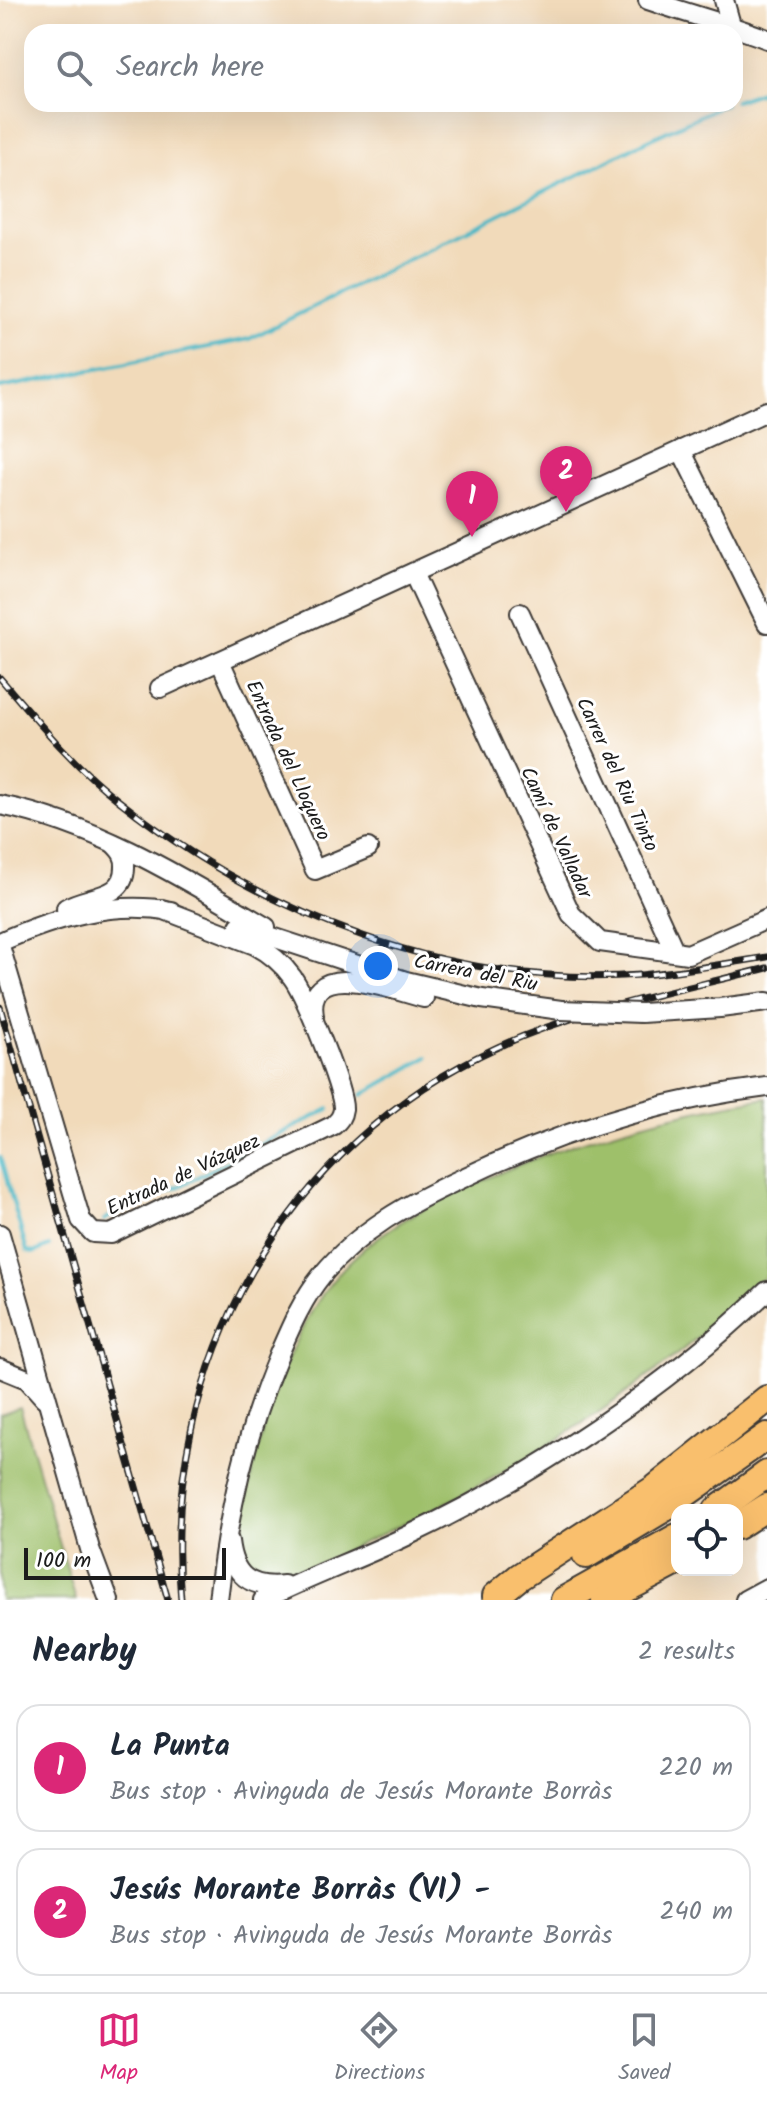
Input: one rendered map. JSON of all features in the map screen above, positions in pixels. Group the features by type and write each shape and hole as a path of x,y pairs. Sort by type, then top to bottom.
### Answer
{"highway":[{"path":"492,1598 519,1577 656,1488 767,1399"},
{"path":"492,1598 522,1588 584,1556 668,1506 767,1436"},
{"path":"725,1504 767,1474"},
{"path":"743,1522 767,1507"},
{"path":"564,1600 671,1540"},
{"path":"605,1600 671,1565"}],"street":[{"path":"648,0 726,24"},
{"path":"724,0 731,24"},
{"path":"743,30 767,39"},
{"path":"160,688 767,411"},
{"path":"681,450 767,623"},
{"name":"Camí de Valladar","path":"413,573 571,914 600,942 688,954 767,919"},
{"name":"Carrer del Riu Tinto","path":"520,613 675,952"},
{"name":"Entrada del Lloquero","path":"220,661 315,870 368,848"},
{"path":"0,805 46,816 109,840 299,947"},
{"path":"41,924 73,904 111,893 121,885 126,862 121,851 109,840"},
{"name":"Carrera del Riu","path":"4,942 41,924 107,909 162,909 232,924 406,981 482,999 561,1010 641,1013 767,1002"},
{"path":"162,909 238,937 267,952 292,977 315,1023"},
{"name":"Entrada de Vázquez","path":"4,942 81,1220 93,1233 100,1235 122,1230 340,1120 342,1100 315,1023"},
{"path":"315,1023 313,1008 316,995 323,986 335,981 349,981 427,999 482,999"},
{"path":"218,1600 222,1560 241,1461 258,1405 286,1338 321,1276 357,1239 398,1211 434,1192 555,1138 647,1109 767,1087"},
{"path":"0,1234 90,1549 109,1600"},
{"path":"263,1600 445,1517 595,1429 710,1342 767,1291"},
{"path":"0,1368 27,1379 50,1407"},
{"path":"229,1536 234,1563 246,1579 262,1586 295,1584"},
{"path":"90,1549 97,1600"},
{"path":"745,1600 767,1590"},
{"path":"762,1600 767,1590"}],"green space":[{"path":"767,1098 767,1275 677,1355 629,1391 528,1457 423,1515 324,1561 279,1577 255,1577 238,1555 238,1546 250,1481 267,1416 277,1384 305,1324 322,1295 353,1258 412,1215 547,1154 655,1120"},
{"path":"20,1407 76,1600 0,1600 0,1414"}],"waterway":[{"path":"743,98 767,90"},
{"path":"0,388 249,339 708,112"},
{"path":"362,1095 428,1057"},
{"path":"104,1220 136,1202 178,1187 329,1109"},
{"path":"0,1157 27,1251 33,1253 49,1246"}],"railway":[{"path":"0,678 86,772 118,800 175,841 235,878 298,910 364,936 431,956 500,970 570,976 641,975 767,957"},
{"path":"181,1600 180,1513 192,1428 216,1347 252,1272 299,1202 356,1141 424,1088 500,1046 598,1011 767,968"},
{"path":"0,1007 168,1600"}],"place":[{"name":"Jesús Morante Borràs (VI) -","path":"566,512"},
{"name":"La Punta","path":"472,537"}]}
